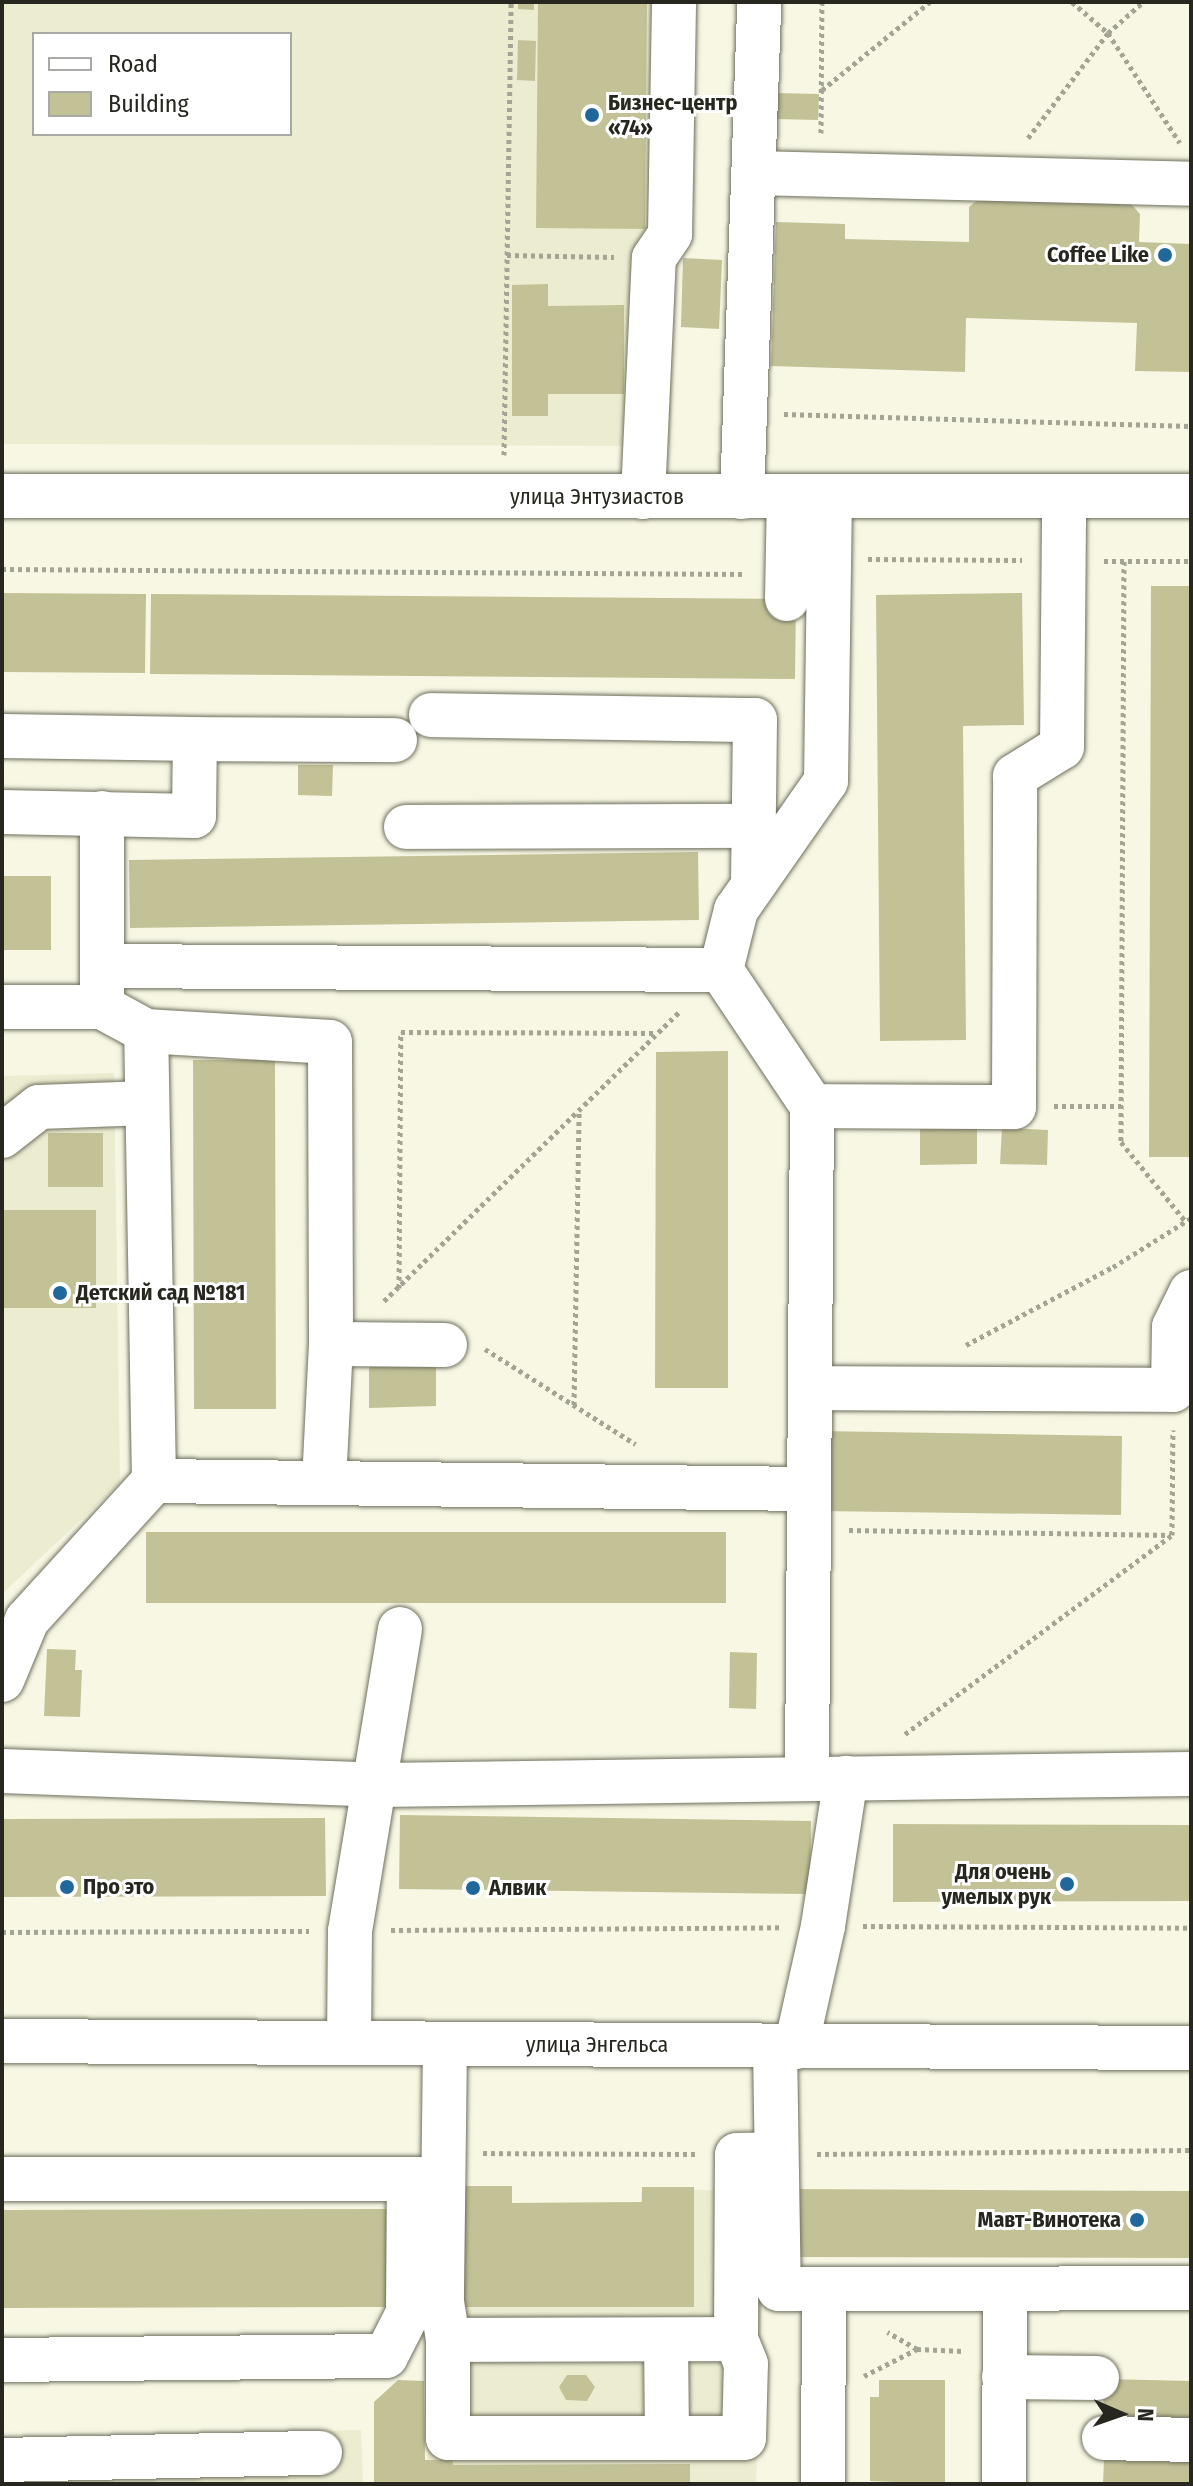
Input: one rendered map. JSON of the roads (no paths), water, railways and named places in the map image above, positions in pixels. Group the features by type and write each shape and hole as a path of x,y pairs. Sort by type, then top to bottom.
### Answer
{"main road":[{"path":"643,497 654,258 670,234 674,2"},
{"path":"742,497 759,2"},
{"path":"755,173 999,177 1187,166"},
{"name":"улица Энтузиастов","path":"2,496 1191,496"},
{"path":"812,1106 1014,1107 1015,776 1062,747 1064,497"},
{"path":"431,2170 448,2340 448,2438 744,2438 746,2364 736,2339 756,2154 823,1926 827,1778 809,1509 812,1106 721,970 736,910 753,881 826,781 802,572 809,498"},
{"path":"431,715 755,720 753,881"},
{"path":"2,736 395,740"},
{"path":"2,812 194,816 195,739"},
{"path":"102,813 102,986 146,1031 330,1042 331,1344 324,1483"},
{"path":"406,827 753,826"},
{"path":"2,1007 102,986 721,970"},
{"path":"2,1680 27,1620 154,1481 146,1031"},
{"path":"2,1136 39,1107 147,1103"},
{"path":"810,1388 1173,1390 1174,1327 1191,1292"},
{"path":"331,1344 445,1345"},
{"path":"154,1481 324,1483 809,1509"},
{"path":"349,2043 350,1931 378,1785 400,1629"},
{"path":"2,1771 378,1785 1191,1774"},
{"name":"улица Энгельса","path":"2,2041 1191,2048"},
{"path":"2,2360 386,2356 408,2313 431,2170 445,2045"},
{"path":"756,2154 779,2289 824,2302 1005,2290 1191,2288"},
{"path":"2,2179 431,2170"},
{"path":"1004,2484 1005,2290"},
{"path":"823,2484 824,2302"},
{"path":"448,2340 736,2339"},
{"path":"666,2340 667,2438"},
{"path":"1004,2377 1097,2378"},
{"path":"1104,2438 1191,2440"},
{"path":"2,2460 320,2453"}],"place":[{"name":"Бизнес-центр «74»","path":"592,115"},
{"name":"Coffee Like","path":"1165,255"},
{"name":"Детский сад №181","path":"60,1293"},
{"name":"Для очень умелых рук","path":"1067,1884"},
{"name":"Про это","path":"67,1887"},
{"name":"Алвик","path":"473,1888"},
{"name":"Мавт-Винотека","path":"1137,2220"}]}
